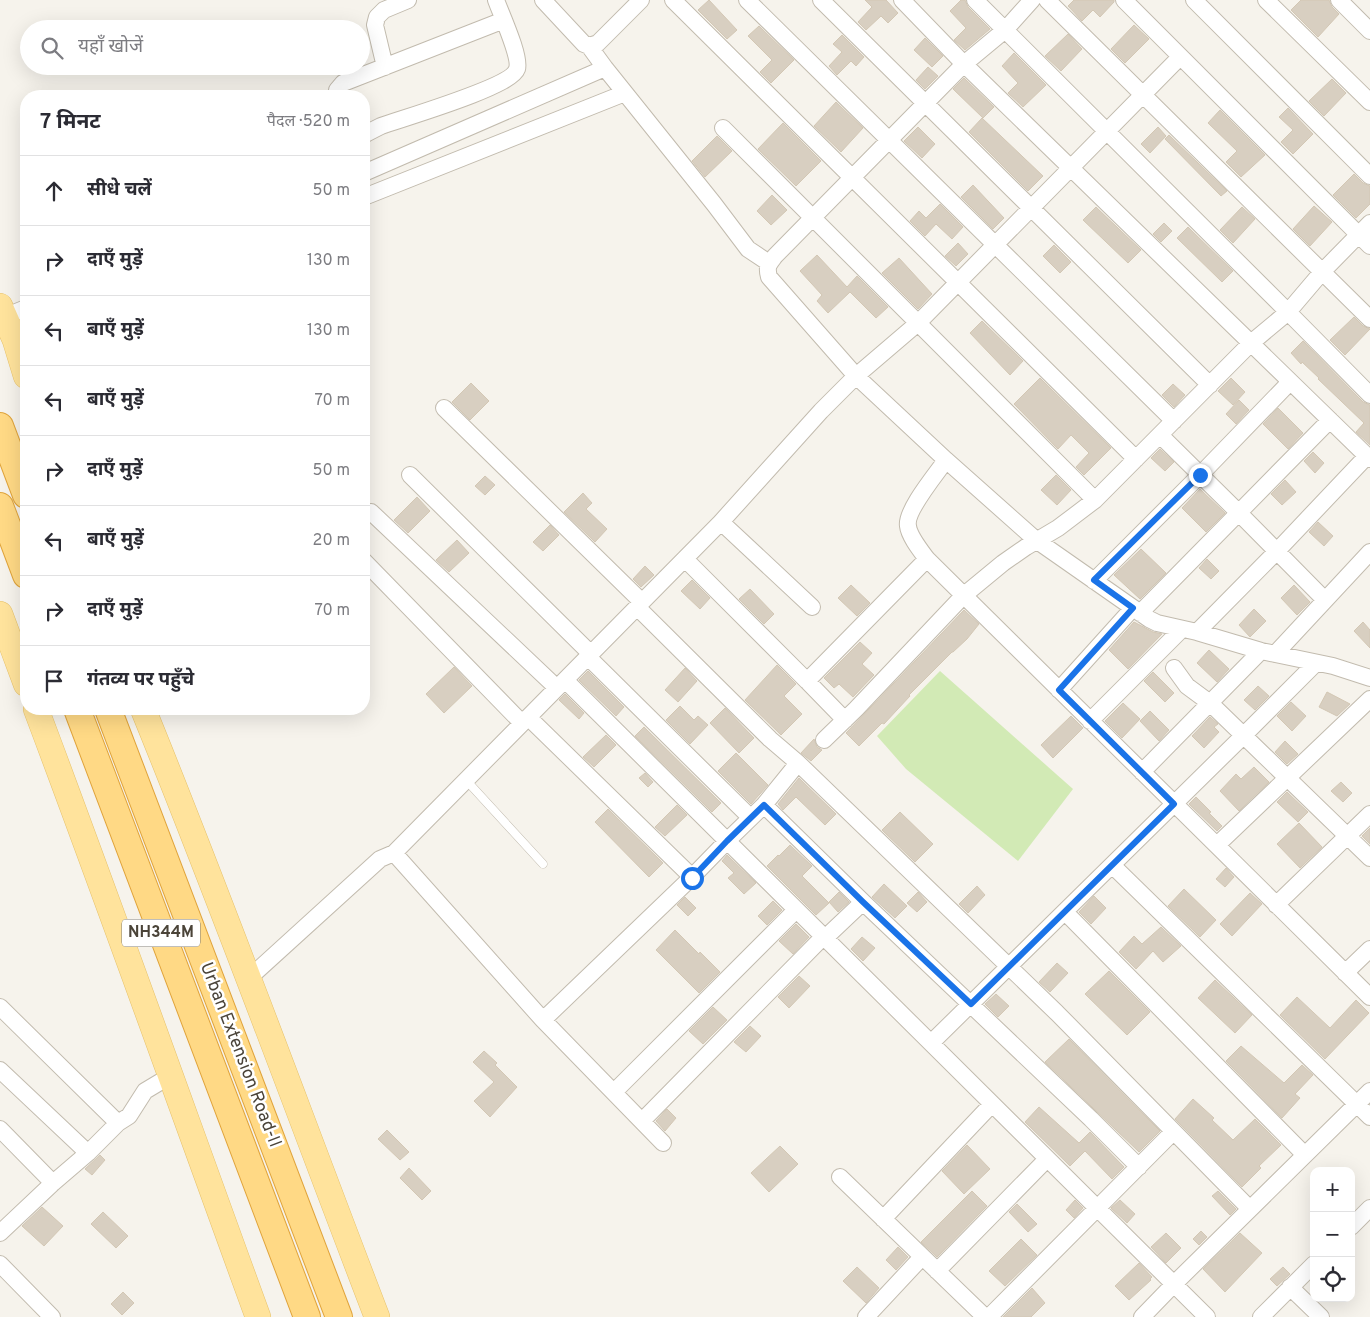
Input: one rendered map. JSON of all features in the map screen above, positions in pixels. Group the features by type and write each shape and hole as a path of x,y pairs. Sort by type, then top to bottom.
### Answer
{"highway":[{"path":"0,426 20,479"},
{"path":"0,506 20,559"},
{"name":"Urban Extension Road-II","path":"79,715 307,1317"},
{"name":"Urban Extension Road-II","path":"110,715 339,1317"}],"main road":[{"path":"10,310 20,338"},
{"path":"0,614 20,668"},
{"path":"38,715 258,1317"},
{"path":"145,715 188,821 377,1317"}],"street":[{"path":"385,67 375,24 377,17 384,10 408,0"},
{"path":"370,132 476,94 514,75 518,68 516,54 496,0"},
{"path":"543,0 584,44 590,46 605,68 748,249 769,263"},
{"path":"590,46 598,43 641,0"},
{"path":"673,0 1136,459"},
{"path":"747,0 1174,421"},
{"path":"821,0 1210,385"},
{"path":"902,0 964,64 1368,458 1277,551 1090,721"},
{"path":"975,0 1370,395"},
{"path":"1032,0 1005,30 964,64 769,263 767,270 769,276 856,376 946,460 1036,540 1137,610 1157,623 1370,677"},
{"path":"1048,0 1370,319"},
{"path":"824,740 964,596 1003,562 1058,528 1095,500 1251,343 1288,312 1322,272 1366,234 1180,57 1124,0"},
{"path":"1194,0 1370,176"},
{"path":"1266,0 1370,102"},
{"path":"1339,0 1370,31"},
{"path":"370,73 504,20"},
{"path":"248,979 380,859 394,853 721,522 856,376 918,323 1180,57"},
{"path":"370,170 605,68"},
{"path":"337,90 343,83 364,75"},
{"path":"370,195 625,93"},
{"path":"723,128 1095,500"},
{"path":"1094,580 1290,382"},
{"path":"444,408 640,604 770,739 798,762 1057,1013 1250,1209"},
{"path":"1059,690 1137,610 1239,513 1330,420"},
{"path":"1160,435 1325,600"},
{"path":"946,460 911,510 908,525 915,542 927,559 1370,997"},
{"path":"410,475 750,818"},
{"path":"371,512 561,684 727,841 1207,1317"},
{"path":"721,522 812,607"},
{"path":"1142,772 1210,703 1325,600 1370,552"},
{"path":"684,559 845,720"},
{"path":"807,681 927,559"},
{"path":"370,568 525,720 692,878"},
{"path":"931,1043 1316,663"},
{"path":"1174,668 1187,686 1210,703 1370,858"},
{"path":"1217,846 1370,699"},
{"path":"544,1020 692,878 764,805 798,762"},
{"path":"764,805 863,902 1092,1119 1139,1168"},
{"path":"1276,905 1370,814"},
{"path":"394,853 544,1020 663,1143"},
{"path":"1112,866 1370,1118"},
{"path":"642,1120 824,937 863,902"},
{"path":"614,1092 796,910"},
{"path":"1064,912 1305,1155"},
{"path":"1345,973 1370,949"},
{"path":"0,1006 118,1124"},
{"path":"0,1070 88,1153"},
{"path":"0,1233 128,1116 145,1092 170,1076"},
{"path":"1142,1317 1370,1091"},
{"path":"883,1219 992,1104"},
{"path":"0,1130 53,1183"},
{"path":"990,1317 1173,1132"},
{"path":"937,1271 1048,1159"},
{"path":"840,1177 985,1317"},
{"path":"1355,1223 1370,1208"},
{"path":"866,1317 922,1257"},
{"path":"0,1264 52,1317"},
{"path":"1261,1317 1310,1268"},
{"path":"1290,1287 1321,1317"}],"lane":[{"path":"466,780 543,864"}],"green space":[{"path":"940,671 1073,789 1018,861 906,769 877,736"}],"building":[{"path":"709,0 737,30 727,39 698,10"},
{"path":"865,0 886,0 898,13 888,23 881,16 866,30 858,22 872,7"},
{"path":"961,0 965,0 968,7 990,29 965,50 954,40 966,28 950,11"},
{"path":"1074,0 1114,0 1114,2 1100,17 1093,10 1082,21 1068,6"},
{"path":"1301,0 1329,0 1332,7 1339,14 1318,37 1291,10"},
{"path":"1134,25 1149,39 1125,63 1111,49"},
{"path":"759,26 794,60 771,83 760,72 772,60 748,36"},
{"path":"1068,34 1082,49 1061,71 1045,56"},
{"path":"842,35 864,57 856,66 851,61 837,75 829,66 842,52 833,44"},
{"path":"925,38 943,56 932,67 914,50"},
{"path":"1014,53 1046,85 1023,107 1008,93 1018,83 1002,66"},
{"path":"928,67 938,76 925,89 916,80"},
{"path":"964,78 994,107 983,118 953,89"},
{"path":"1332,79 1346,93 1324,116 1309,101"},
{"path":"836,102 863,128 841,152 814,126"},
{"path":"1288,108 1313,134 1293,154 1281,142 1293,130 1279,117"},
{"path":"1220,110 1265,155 1241,177 1226,162 1237,151 1208,123"},
{"path":"982,118 1043,176 1028,191 969,132"},
{"path":"783,123 821,161 796,186 758,149"},
{"path":"918,127 935,144 922,158 904,141"},
{"path":"1158,127 1166,136 1150,153 1141,144"},
{"path":"1169,135 1227,191 1221,196 1165,139"},
{"path":"717,136 732,151 705,177 692,161"},
{"path":"1354,174 1363,183 1370,186 1370,204 1356,218 1333,195"},
{"path":"973,185 1004,218 993,229 961,197"},
{"path":"772,195 787,210 771,225 757,211"},
{"path":"940,204 963,227 952,239 936,224 925,236 910,221 919,211 926,218"},
{"path":"1314,206 1332,222 1310,246 1293,229"},
{"path":"1096,207 1141,250 1128,263 1083,220"},
{"path":"1242,207 1255,219 1233,243 1220,230"},
{"path":"1164,223 1172,231 1161,242 1153,234"},
{"path":"1188,227 1233,271 1222,282 1177,238"},
{"path":"958,243 968,254 956,266 945,256"},
{"path":"1054,245 1071,262 1060,273 1043,256"},
{"path":"817,255 847,287 857,276 888,307 876,318 850,292 828,313 817,301 822,295 800,271"},
{"path":"899,258 932,294 918,309 882,273"},
{"path":"1354,317 1363,326 1370,329 1345,355 1330,340"},
{"path":"982,321 1023,361 1010,375 970,333"},
{"path":"1303,341 1363,402 1370,405 1370,445 1356,432 1364,423 1291,353"},
{"path":"1040,378 1111,448 1084,475 1076,467 1089,453 1071,435 1058,449 1014,404"},
{"path":"1231,378 1245,392 1233,405 1218,391"},
{"path":"471,383 489,401 470,420 452,402"},
{"path":"1173,384 1185,395 1174,407 1162,395"},
{"path":"1239,400 1249,410 1236,424 1226,414"},
{"path":"1278,408 1303,433 1288,449 1263,424"},
{"path":"1160,449 1174,462 1165,471 1151,458"},
{"path":"1313,452 1324,463 1315,473 1304,461"},
{"path":"1056,475 1071,490 1057,505 1041,490"},
{"path":"485,476 495,485 485,495 475,486"},
{"path":"1285,480 1296,492 1282,505 1271,494"},
{"path":"1200,489 1225,513 1206,532 1182,508"},
{"path":"583,493 592,503 586,509 607,529 595,542 564,512"},
{"path":"417,497 430,511 408,533 394,520"},
{"path":"1318,522 1333,536 1324,546 1309,532"},
{"path":"550,525 559,535 543,551 533,542"},
{"path":"457,540 469,553 449,572 436,560"},
{"path":"1141,549 1166,573 1140,599 1114,575"},
{"path":"1207,559 1219,571 1211,579 1199,568"},
{"path":"645,566 654,575 641,587 633,579"},
{"path":"692,580 710,598 700,609 681,591"},
{"path":"851,585 870,603 857,616 838,598"},
{"path":"1294,585 1310,602 1297,615 1281,598"},
{"path":"750,589 774,614 764,624 739,599"},
{"path":"1254,609 1266,621 1250,637 1239,625"},
{"path":"964,610 979,624 967,639 909,695 884,724 882,723 859,746 846,733"},
{"path":"1134,622 1153,632 1162,634 1128,669 1109,650"},
{"path":"1363,622 1370,630 1370,648 1354,631"},
{"path":"860,642 872,653 862,664 874,675 853,697 839,684 834,688 824,678"},
{"path":"1209,650 1229,669 1217,682 1197,663"},
{"path":"777,665 796,684 784,696 802,714 781,735 745,700"},
{"path":"454,667 472,686 444,713 426,694"},
{"path":"685,668 697,681 678,702 665,690"},
{"path":"588,671 624,707 616,716 579,680"},
{"path":"1153,672 1174,693 1165,702 1144,681"},
{"path":"1258,686 1269,696 1255,710 1244,700"},
{"path":"1327,692 1350,704 1337,716 1319,707"},
{"path":"565,694 584,713 579,719 559,700"},
{"path":"1291,702 1306,716 1292,731 1277,716"},
{"path":"1123,703 1140,719 1122,738 1105,721"},
{"path":"680,706 694,720 698,716 708,725 690,744 666,720"},
{"path":"725,708 754,738 739,753 710,723"},
{"path":"1150,711 1169,730 1159,741 1140,721"},
{"path":"1071,716 1083,728 1053,758 1041,745"},
{"path":"1210,717 1218,724 1214,727 1219,732 1204,748 1192,736"},
{"path":"644,727 721,803 712,812 635,736"},
{"path":"606,735 616,745 594,767 583,757"},
{"path":"814,739 817,747 822,750 811,761 801,753"},
{"path":"1285,741 1298,754 1287,764 1275,752"},
{"path":"736,753 768,785 751,804 718,771"},
{"path":"1254,767 1269,782 1239,811 1220,791 1236,774 1241,779"},
{"path":"645,773 653,782 648,787 639,778"},
{"path":"799,778 836,814 825,825 796,797 783,810 778,804"},
{"path":"1341,782 1352,793 1343,802 1331,791"},
{"path":"1287,792 1308,812 1298,822 1277,802"},
{"path":"1196,797 1222,826 1217,831 1189,804"},
{"path":"677,805 687,815 665,836 655,827"},
{"path":"608,809 663,863 649,877 595,822"},
{"path":"900,812 933,844 915,862 882,830"},
{"path":"1299,823 1322,847 1300,868 1277,844"},
{"path":"1370,828 1370,844 1362,836"},
{"path":"790,845 812,866 802,876 829,903 816,915 767,866"},
{"path":"727,855 756,883 744,894 728,878 734,873 722,861"},
{"path":"1226,868 1234,877 1225,887 1216,879"},
{"path":"884,884 907,906 895,918 872,897"},
{"path":"977,886 985,895 968,913 959,904"},
{"path":"1184,889 1216,920 1200,937 1168,906"},
{"path":"839,892 849,902 838,912 829,902"},
{"path":"918,892 927,902 917,912 907,903"},
{"path":"1250,893 1262,904 1232,936 1220,924"},
{"path":"1094,896 1106,908 1091,924 1079,912"},
{"path":"685,897 696,908 688,916 677,905"},
{"path":"773,901 782,910 767,925 758,916"},
{"path":"796,924 809,937 793,954 779,941"},
{"path":"1161,927 1181,946 1163,962 1153,951 1136,969 1119,952 1134,936 1142,944"},
{"path":"675,930 720,972 699,993 656,950"},
{"path":"862,937 875,948 863,961 851,949"},
{"path":"1057,963 1068,973 1050,992 1039,982"},
{"path":"1109,971 1150,1012 1127,1035 1085,994"},
{"path":"799,976 810,986 789,1008 778,997"},
{"path":"1215,980 1252,1015 1235,1033 1198,998"},
{"path":"996,994 1009,1006 998,1017 985,1004"},
{"path":"1297,997 1330,1028 1356,1000 1369,1013 1325,1059 1280,1015"},
{"path":"713,1007 727,1020 703,1044 689,1031"},
{"path":"750,1026 761,1036 746,1052 734,1042"},
{"path":"1069,1039 1160,1131 1139,1152 1045,1062"},
{"path":"1241,1046 1284,1083 1302,1065 1313,1075 1295,1094 1300,1098 1282,1118 1226,1061"},
{"path":"484,1051 517,1087 490,1117 474,1101 494,1082 473,1062"},
{"path":"1193,1099 1214,1118 1212,1120 1233,1140 1255,1119 1281,1145 1259,1166 1261,1168 1242,1187 1175,1119"},
{"path":"1039,1107 1079,1143 1090,1132 1124,1167 1112,1179 1085,1151 1070,1166 1025,1122"},
{"path":"667,1109 676,1118 665,1131 656,1121"},
{"path":"387,1130 409,1152 400,1160 378,1139"},
{"path":"967,1145 990,1169 964,1194 942,1171"},
{"path":"780,1146 798,1164 769,1192 751,1173"},
{"path":"100,1155 105,1160 92,1175 85,1169"},
{"path":"409,1168 431,1191 422,1200 400,1178"},
{"path":"972,1191 987,1206 937,1257 921,1242"},
{"path":"1218,1191 1236,1209 1230,1215 1212,1196"},
{"path":"1075,1200 1083,1208 1074,1218 1066,1210"},
{"path":"1120,1200 1135,1214 1127,1223 1111,1208"},
{"path":"1017,1204 1037,1224 1028,1232 1009,1212"},
{"path":"42,1207 63,1226 44,1246 22,1226"},
{"path":"103,1212 128,1236 116,1248 91,1224"},
{"path":"1201,1231 1207,1237 1199,1245 1193,1239"},
{"path":"1166,1233 1181,1248 1166,1263 1151,1247"},
{"path":"1240,1233 1262,1253 1225,1292 1203,1269"},
{"path":"1021,1239 1037,1255 1005,1286 989,1271"},
{"path":"898,1247 908,1257 896,1270 886,1260"},
{"path":"1139,1263 1152,1277 1129,1300 1115,1286"},
{"path":"857,1267 879,1288 866,1303 843,1281"},
{"path":"1283,1267 1290,1274 1277,1286 1270,1279"},
{"path":"1032,1288 1045,1303 1031,1317 1003,1317"},
{"path":"123,1292 134,1303 122,1315 111,1304"}],"route":[{"path":"692,878 764,805 971,1004 1174,804 1059,690 1133,608 1094,580 1200,475"}]}
